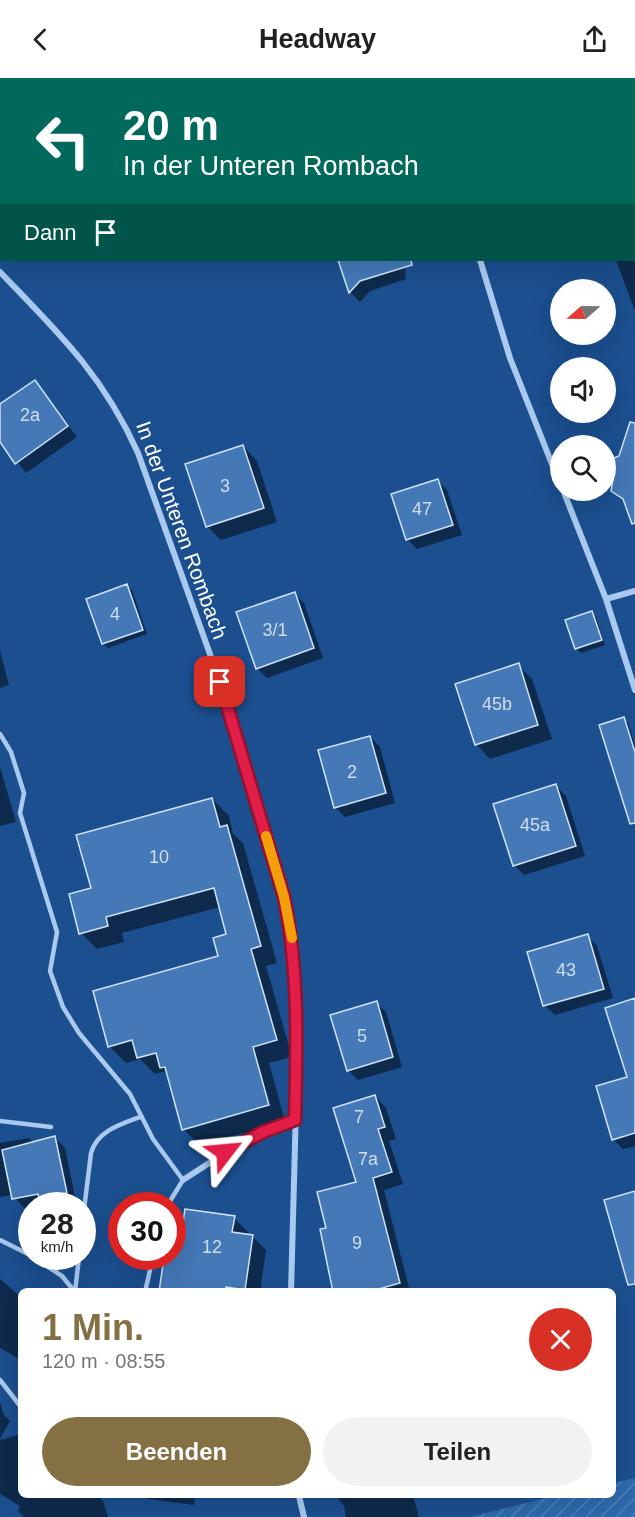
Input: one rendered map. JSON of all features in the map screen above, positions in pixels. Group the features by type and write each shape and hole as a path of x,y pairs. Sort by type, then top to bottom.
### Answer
{"street":[{"path":"480,261 510,358 550,459"},
{"name":"In der Unteren Rombach","path":"0,272 70,344 102,384 123,418 138,453 220,682 275,866 291,934 298,1034 291,1288"},
{"path":"567,501 606,599 635,690"},
{"path":"606,599 635,591"},
{"path":"183,1180 240,1143 295,1120"},
{"path":"299,1498 304,1517"}],"lane":[{"path":"0,734 11,752 24,793 20,813 57,932 50,971 70,1022 130,1094 140,1118 168,1162 183,1180 176,1192"},
{"path":"86,1192 91,1153 95,1142 111,1129 140,1118"},
{"path":"0,1121 51,1127"},
{"path":"0,1240 18,1250"},
{"path":"53,1270 62,1276 72,1288"},
{"path":"75,1288 78,1270"},
{"path":"145,1288 150,1270"},
{"path":"0,1380 18,1403"}],"shaded area":[{"path":"635,1478 635,1517 470,1517 546,1498 616,1498 616,1483"}],"building":[{"path":"338,261 411,261 412,265 360,281 349,293"},
{"path":"35,380 68,426 15,464 0,442 0,404"},
{"path":"630,422 635,423 635,523 632,524 623,499 616,494 616,457 619,456"},
{"path":"243,445 264,508 206,527 185,464"},
{"path":"438,479 453,525 406,540 391,494"},
{"path":"127,584 143,630 102,644 86,599"},
{"path":"295,592 314,648 256,669 236,612"},
{"path":"592,611 602,640 575,649 565,620"},
{"path":"519,663 538,725 475,745 455,684"},
{"path":"624,717 635,752 635,823 630,824 599,725"},
{"path":"370,736 386,793 334,808 318,750"},
{"path":"556,784 576,846 513,866 493,804"},
{"path":"212,798 220,827 227,825 261,946 251,949 277,1040 253,1047 269,1105 182,1130 165,1067 160,1068 156,1053 137,1058 132,1040 108,1047 93,991 218,956 213,938 226,934 214,888 106,917 108,926 79,934 69,894 91,888 76,835"},
{"path":"588,934 604,989 543,1006 527,952"},
{"path":"635,998 635,1133 612,1140 596,1086 627,1077 605,1008"},
{"path":"377,1001 393,1057 347,1071 330,1015"},
{"path":"375,1095 385,1127 378,1129 392,1172 373,1178 400,1283 382,1288 332,1288 320,1229 326,1228 317,1192 356,1182 333,1108"},
{"path":"55,1136 67,1192 18,1192 18,1198 12,1199 2,1150"},
{"path":"635,1191 635,1284 628,1285 604,1200"},
{"path":"186,1209 235,1216 232,1232 253,1235 245,1288 160,1288 162,1270 186,1270"}],"slow traffic":[{"path":"266,836 284,897 292,938"}],"route":[{"path":"220,682 284,897 291,934 298,1034 295,1120 263,1132 225,1152"}]}
